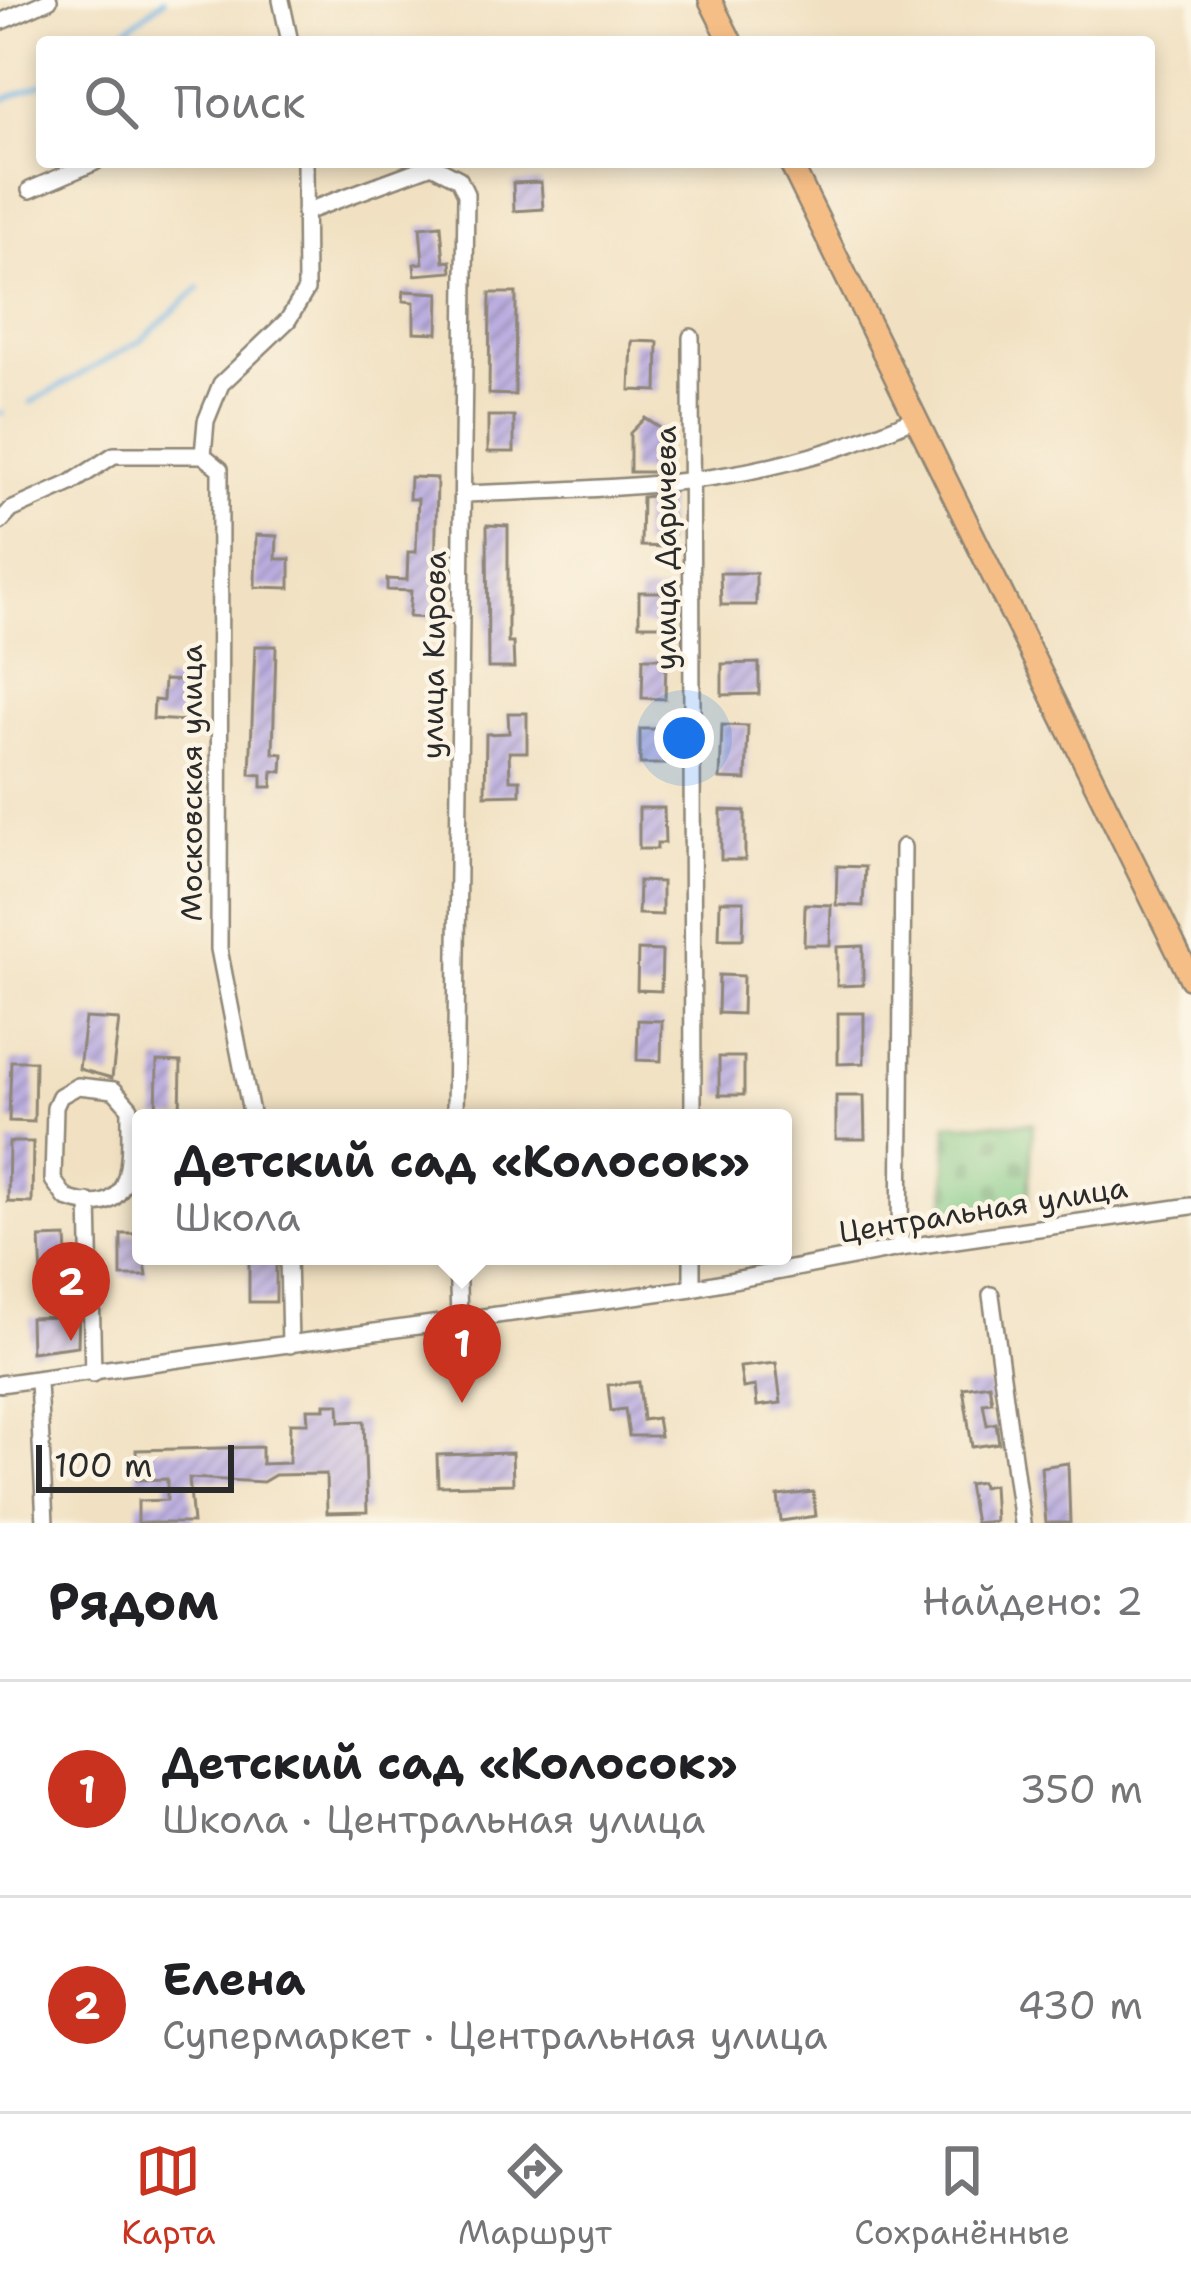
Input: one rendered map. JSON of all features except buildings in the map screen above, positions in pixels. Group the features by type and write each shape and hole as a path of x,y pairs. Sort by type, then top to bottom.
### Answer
{"main road":[{"path":"710,0 728,36"},
{"path":"793,168 1191,979"}],"street":[{"path":"0,22 49,0"},
{"path":"281,0 289,36"},
{"path":"30,190 80,168"},
{"path":"0,522 10,510 71,483 114,454 203,455 206,421 221,384 300,305 308,274 304,168"},
{"name":"улица Кирова","path":"305,212 424,168"},
{"name":"улица Кирова","path":"438,168 459,179 466,194 455,1109"},
{"name":"улица Даричева","path":"691,338 695,484 693,1109"},
{"path":"463,494 695,484 847,449 915,418"},
{"name":"Московская улица","path":"203,455 220,469 216,800 221,972 250,1109"},
{"path":"899,1248 904,847"},
{"path":"78,1086 114,1090 130,1108 124,1188 104,1202 89,1202 66,1198 53,1180 55,1107 60,1096 78,1086"},
{"path":"89,1202 93,1374"},
{"name":"Центральная улица","path":"0,1384 692,1288 899,1248 1191,1206"},
{"path":"288,1265 290,1345"},
{"path":"458,1265 458,1318"},
{"path":"692,1265 692,1288"},
{"path":"991,1295 1022,1523"},
{"path":"38,1382 46,1523"}],"green space":[{"path":"1033,1123 1028,1207 945,1215 947,1124"}],"waterway":[{"path":"117,36 164,0"},
{"path":"0,101 36,86"},
{"path":"30,403 140,341 199,288"}],"place":[{"name":"Елена","path":"71,1341"},
{"name":"Детский сад «Колосок»","path":"462,1403"}]}
